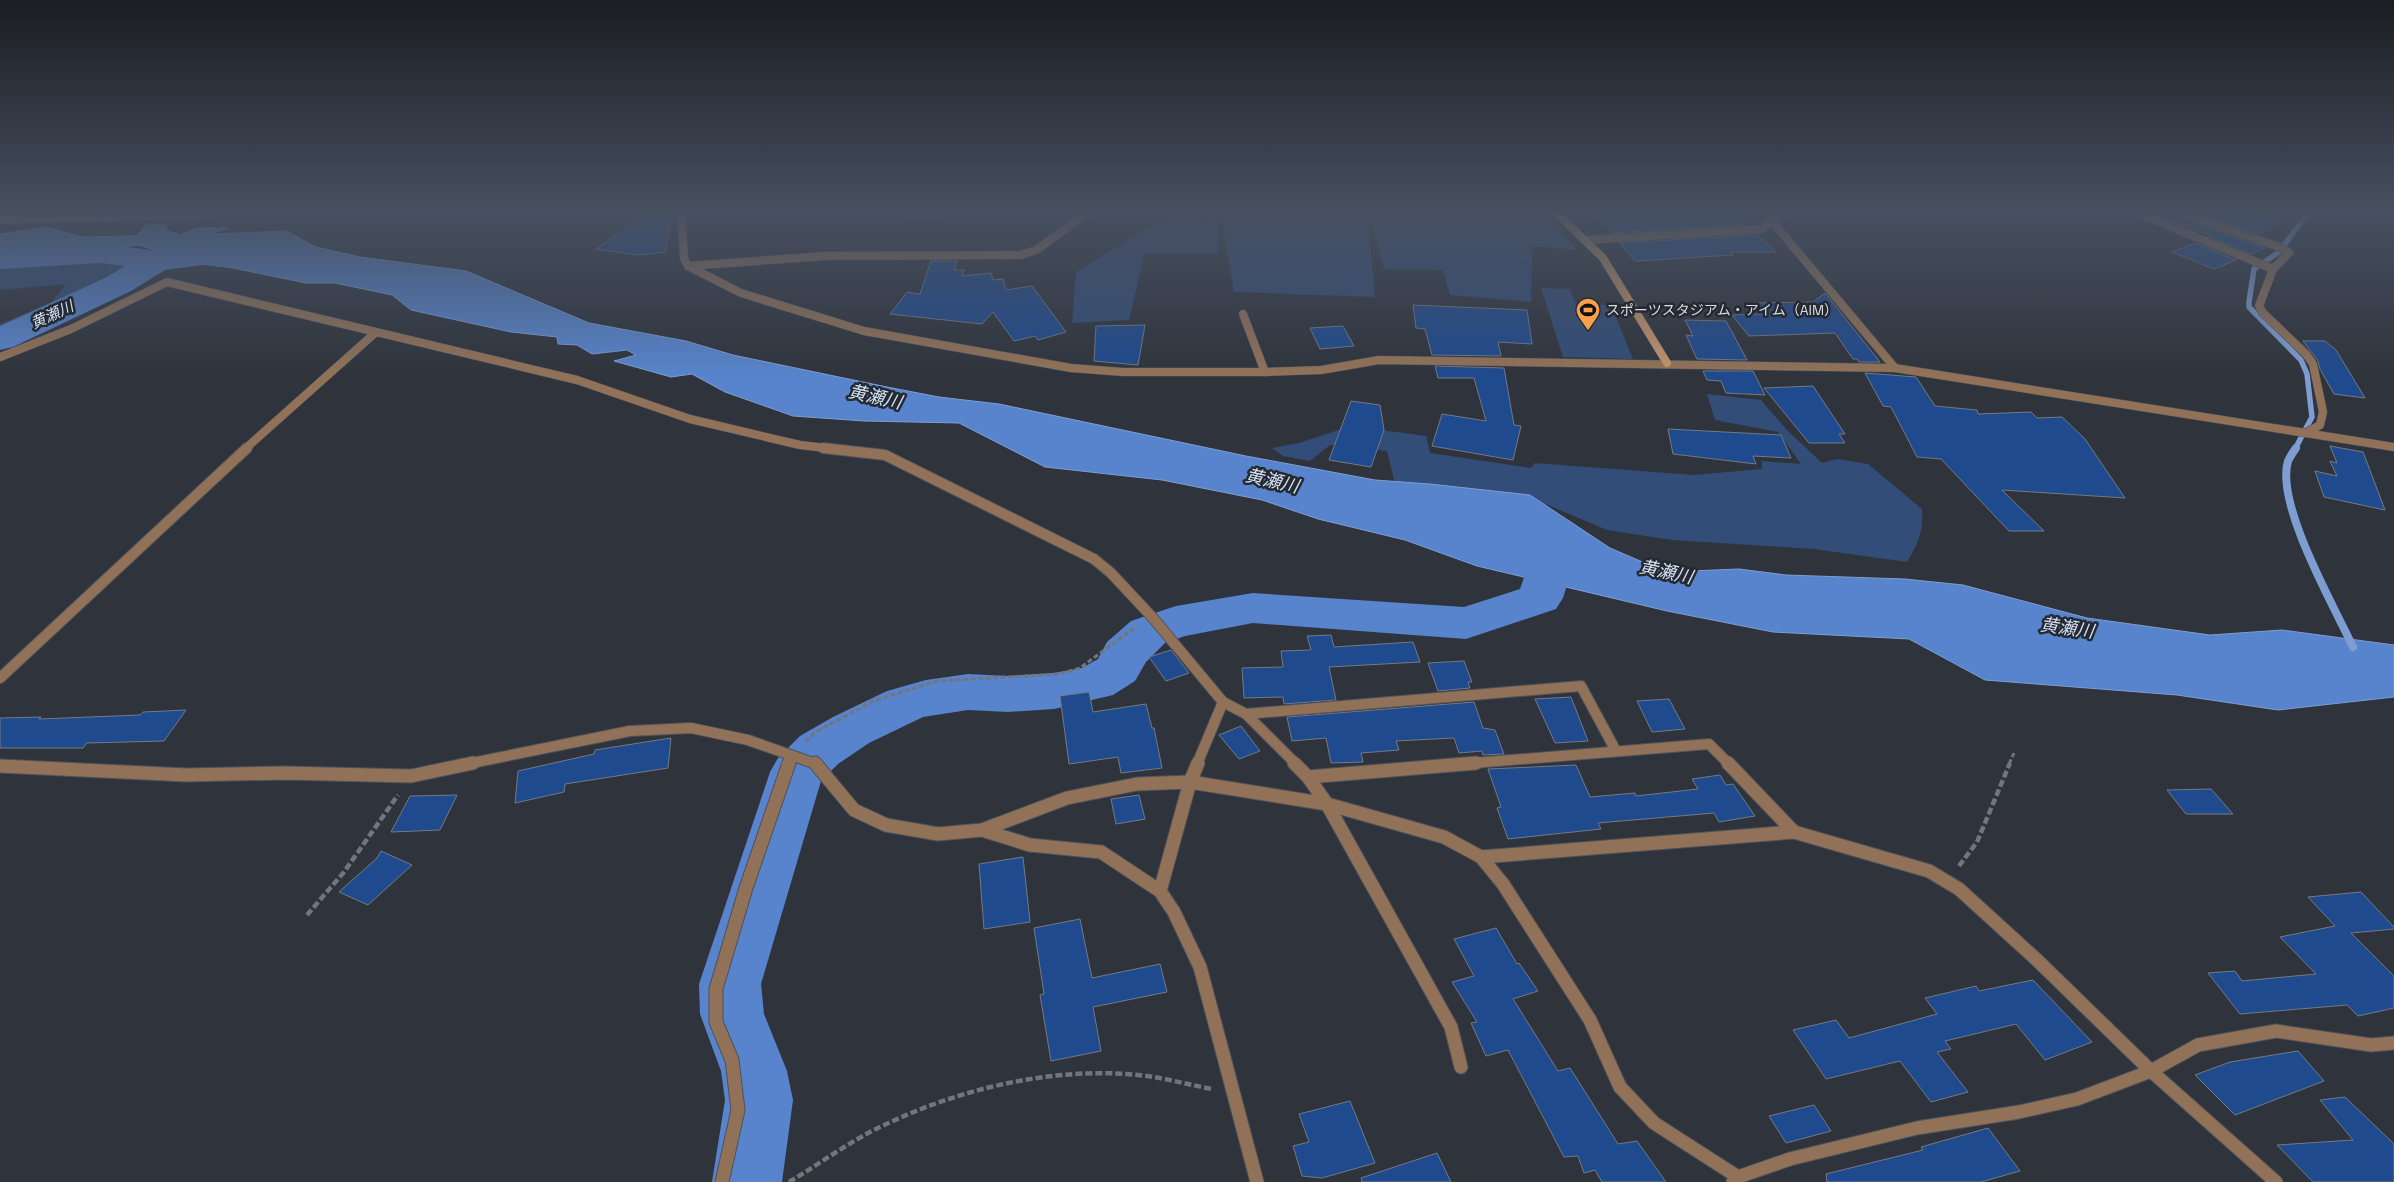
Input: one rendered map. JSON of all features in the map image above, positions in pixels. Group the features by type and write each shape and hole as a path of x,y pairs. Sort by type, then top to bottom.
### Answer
{"street":[{"path":"688,266 700,265"},
{"path":"1607,265 1667,363"},
{"path":"1809,265 1895,368"},
{"path":"688,266 742,294 864,331 1071,368 1122,372 1265,372 1322,370 1379,360 1895,368 2394,447"},
{"path":"2265,266 2259,306 2263,313 2306,354 2313,364 2323,412 2320,425 2305,433"},
{"path":"0,357 71,329 167,282 577,380 690,419 800,445 885,455 1094,559 1111,573 1159,625 1223,702 1246,714 1308,777 1327,804 1451,1027 1461,1067"},
{"path":"1243,314 1265,372"},
{"path":"0,678 205,485 375,333"},
{"path":"1246,714 1581,686 1616,751"},
{"path":"1160,891 1190,782 1223,702"},
{"path":"0,766 186,775 294,773 411,776 639,731 691,728 748,740 792,757 815,763 854,810 886,825 938,834 982,830 1067,798 1137,784 1190,782 1327,804 1444,836 1481,857 1503,884 1590,1020 1620,1087 1654,1124 1736,1179 1790,1159 1917,1128 2018,1112 2077,1099 2151,1071 2198,1045 2276,1031 2371,1045 2394,1043"},
{"path":"1308,777 1709,744 1794,832"},
{"path":"722,1182 738,1110 732,1060 716,1022 716,989 746,888 792,757"},
{"path":"982,830 1030,845 1101,852 1160,891 1174,912 1200,967 1257,1182"},
{"path":"1481,857 1794,832 1928,871 1959,889 2151,1071 2276,1182"}],"path":[{"path":"792,757 814,733 873,701 937,681 1059,674 1080,668 1133,628 1159,625"},
{"path":"1947,882 1978,842 2014,753"},
{"path":"307,915 330,891 365,846 411,776"},
{"path":"789,1182 870,1132 930,1106 1007,1084 1076,1075 1138,1076 1233,1093"}],"shaded area":[{"path":"0,265 135,266 136,275 110,293 0,345 0,324 51,303 66,284 0,290"},
{"path":"1087,265 1142,265 1129,320 1072,323 1076,272"},
{"path":"1229,265 1372,265 1375,297 1234,292"},
{"path":"1383,265 1532,265 1531,302 1450,295 1443,270 1384,269"},
{"name":"スポーツスタジアム・アイム（AIM）","path":"1541,288 1570,289 1576,304 1611,305 1633,359 1563,357"},
{"path":"1707,394 1761,400 1787,430 1822,463 1837,459 1868,464 1922,509 1922,524 1919,537 1907,562 1814,549 1672,540 1607,530 1548,505 1396,488 1387,451 1330,445 1310,461 1283,456 1272,448 1299,443 1351,426 1426,436 1430,453 1531,468 1535,463 1693,475 1762,469 1762,461 1801,464 1778,432 1715,420"}],"water":[{"path":"213,265 422,265 466,271 589,323 686,341 733,355 939,397 999,404 1246,456 1375,480 1530,495 1610,548 1666,572 1739,569 1786,575 1905,579 1963,585 2087,618 2210,635 2282,630 2394,645 2394,697 2278,710 2177,695 1985,680 1909,639 1773,632 1667,611 1477,566 1405,540 1318,519 1262,500 1162,480 1045,467 959,423 864,421 793,416 725,392 692,374 671,377 614,361 636,355 627,350 592,354 577,345 558,344 557,337 511,332 411,310 392,295 335,283 306,283"}],"building":[{"path":"930,265 956,265 954,270 964,270 962,276 991,273 993,280 1003,279 1006,290 1032,286 1066,332 1038,340 1035,336 1014,341 993,312 982,324 890,314 907,292 920,294"},
{"path":"2205,265 2223,265 2214,269"},
{"path":"1825,293 1880,362 1859,362 1857,359 1853,359 1835,333 1749,336 1732,315 1762,314 1753,303 1813,302"},
{"path":"1413,305 1527,310 1532,344 1498,342 1501,356 1432,355 1425,329 1416,328"},
{"path":"1685,320 1726,321 1747,360 1697,359 1686,335 1693,336"},
{"path":"1145,325 1138,365 1094,361 1096,326"},
{"path":"1343,326 1354,346 1320,349 1310,328"},
{"path":"2303,341 2325,341 2336,350 2365,398 2334,394 2320,369 2318,361"},
{"path":"1435,366 1504,368 1514,425 1521,426 1513,460 1432,446 1442,414 1486,421 1474,378 1438,378"},
{"path":"1703,371 1753,371 1765,395 1726,393 1721,381 1707,380"},
{"path":"1865,373 1916,377 1935,406 1977,410 1978,414 2031,412 2037,418 2062,417 2085,439 2125,498 2002,490 2044,531 2009,531 1941,459 1917,457 1891,407 1883,406"},
{"path":"1813,386 1845,434 1839,434 1845,443 1809,443 1764,388"},
{"path":"1351,401 1380,405 1384,430 1371,467 1329,460"},
{"path":"1668,429 1781,435 1791,458 1753,456 1756,464 1673,454"},
{"path":"2330,446 2363,452 2385,510 2324,497 2315,471 2337,476 2330,461 2337,463"},
{"path":"1331,635 1334,647 1413,642 1420,662 1329,667 1336,700 1284,704 1283,697 1244,698 1242,668 1283,667 1281,651 1311,650 1307,636"},
{"path":"1171,650 1189,673 1166,681 1149,657"},
{"path":"1464,661 1472,682 1468,682 1470,688 1438,691 1428,663"},
{"path":"1089,692 1093,712 1146,704 1152,728 1154,728 1162,768 1121,773 1118,757 1069,764 1060,696"},
{"path":"1571,697 1588,741 1555,743 1535,699"},
{"path":"1669,699 1685,729 1652,732 1637,701"},
{"path":"1474,702 1483,728 1495,730 1504,754 1483,755 1482,751 1459,753 1454,738 1396,741 1399,750 1361,753 1363,762 1331,763 1326,738 1292,741 1287,717"},
{"path":"186,710 164,741 87,743 83,748 0,748 0,718 41,717 39,719 140,715 143,712"},
{"path":"1241,726 1260,751 1239,759 1219,735"},
{"path":"671,738 668,768 565,784 564,792 515,803 518,771 594,754 595,750"},
{"path":"1576,765 1590,797 1635,793 1636,796 1698,789 1692,779 1720,775 1726,785 1733,784 1755,816 1719,822 1714,813 1598,823 1601,829 1508,839 1497,808 1501,807 1488,769"},
{"path":"2211,789 2233,814 2186,814 2167,790"},
{"path":"457,795 440,830 391,832 410,796"},
{"path":"1139,795 1145,819 1116,824 1111,799"},
{"path":"381,851 412,865 368,905 339,892 377,858"},
{"path":"1023,857 1030,922 984,929 979,864"},
{"path":"2361,892 2394,927 2394,929 2351,933 2394,976 2394,1008 2358,1016 2347,1005 2240,1014 2208,973 2235,971 2242,981 2316,974 2280,937 2335,926 2308,897"},
{"path":"1080,919 1092,978 1160,964 1167,992 1093,1007 1101,1051 1051,1061 1040,995 1044,994 1034,928"},
{"path":"1496,928 1517,964 1519,963 1538,991 1513,999 1558,1071 1570,1068 1618,1144 1637,1141 1666,1182 1602,1182 1595,1170 1584,1173 1578,1156 1564,1157 1508,1050 1486,1056 1471,1023 1477,1022 1452,982 1474,976 1454,939"},
{"path":"2033,980 2092,1042 2045,1060 2016,1024 1945,1041 1951,1049 1937,1052 1968,1092 1931,1102 1900,1061 1826,1079 1793,1030 1836,1020 1849,1038 1937,1014 1925,998 1976,986 1979,991"},
{"path":"2298,1051 2324,1081 2235,1115 2195,1075 2230,1062"},
{"path":"2345,1097 2394,1144 2394,1182 2313,1182 2277,1145 2353,1140 2320,1100"},
{"path":"1350,1101 1375,1163 1322,1178 1302,1176 1293,1146 1309,1142 1299,1114"},
{"path":"1814,1105 1831,1131 1786,1143 1769,1116"},
{"path":"1988,1128 2020,1171 1981,1182 1827,1182 1826,1174 1923,1150 1921,1147"},
{"path":"1437,1153 1451,1182 1362,1182 1361,1178"}],"waterway":[{"name":"黄瀬川","path":"0,339 119,284 149,265"},
{"path":"2260,265 2254,269 2249,307 2301,360 2307,374 2312,417 2295,449"},
{"path":"2296,448 2288,461 2286,480 2290,502 2308,555 2353,647"},
{"path":"747,1182 759,1100 754,1071 732,1014 730,984 759,887 797,772 819,750 851,730 905,704 926,698 968,692 1008,694 1054,691 1095,683 1118,669 1124,654 1148,632 1176,622 1253,608 1466,623 1540,598 1556,549"}],"place":[{"name":"スポーツスタジアム・アイム（AIM）","path":"1588,331"}]}
